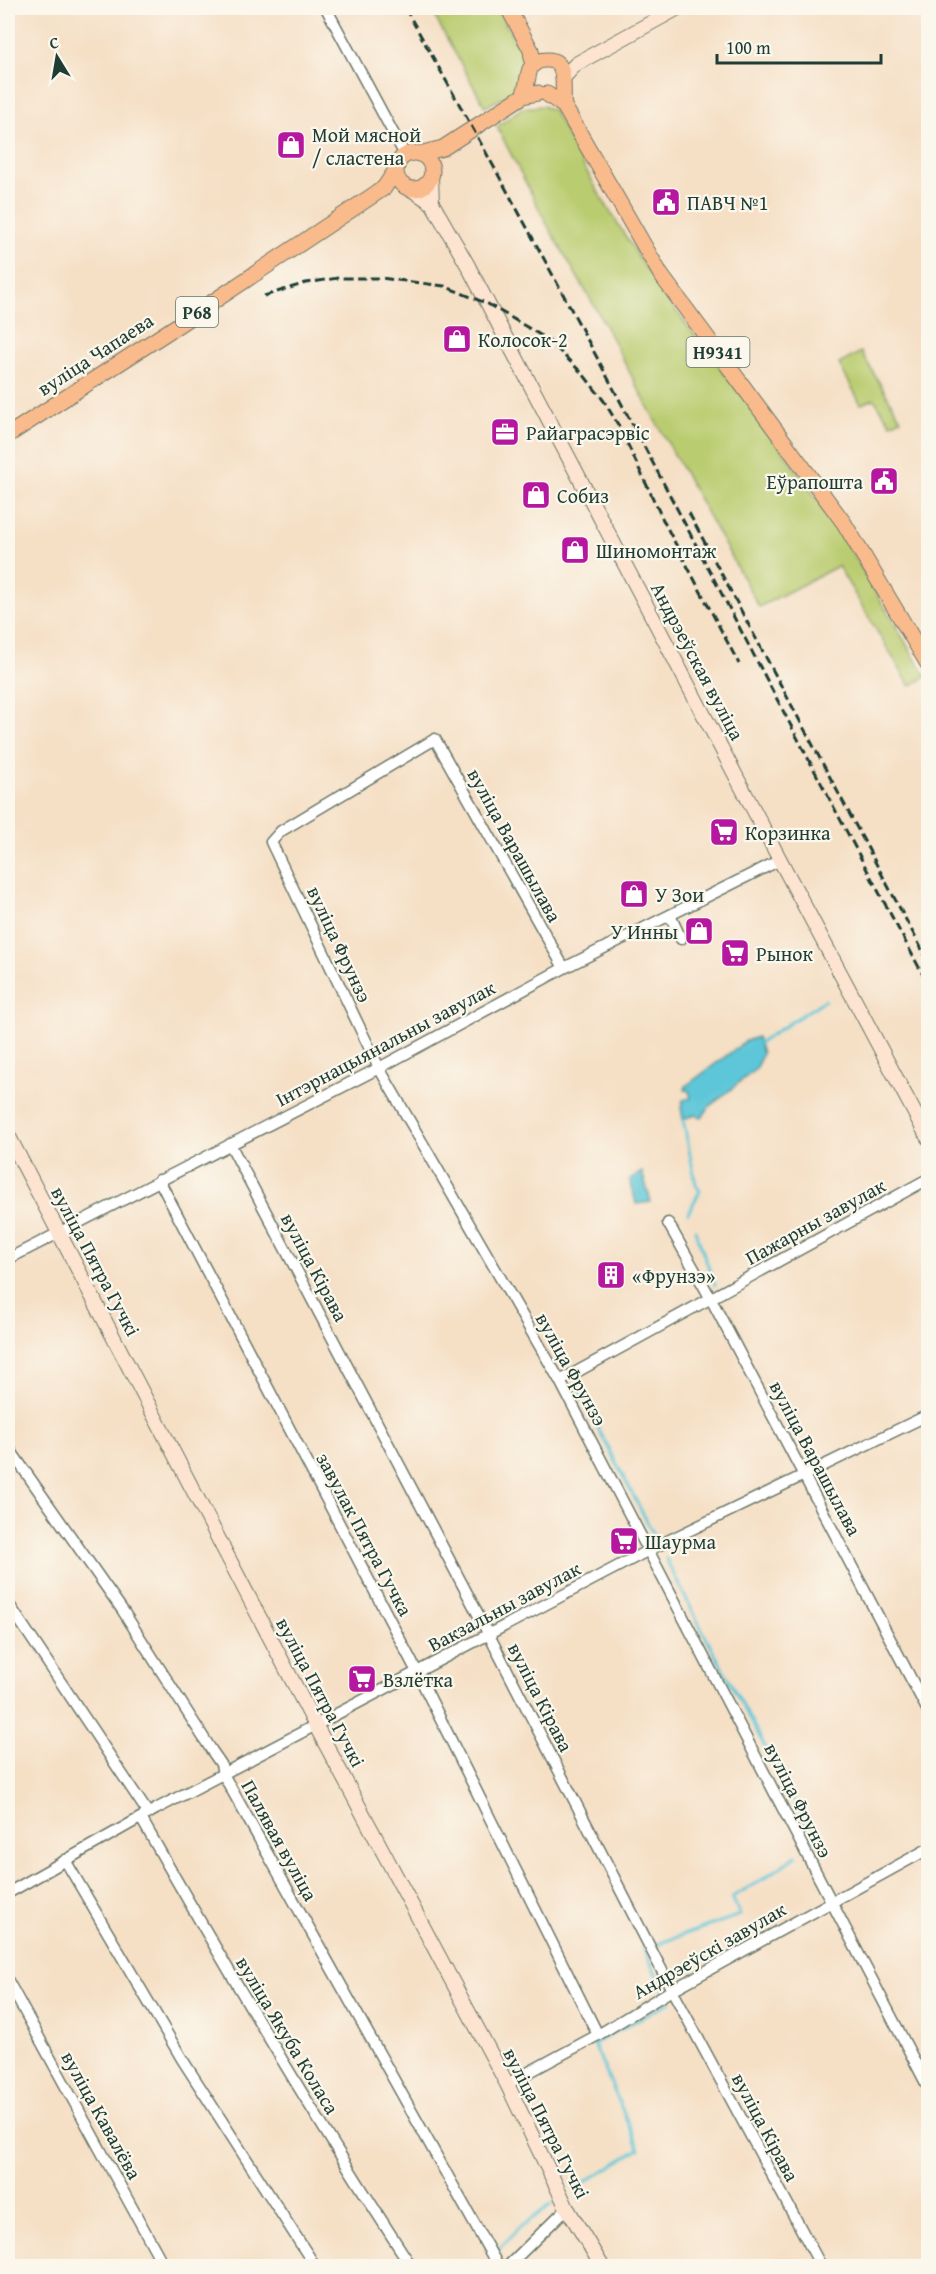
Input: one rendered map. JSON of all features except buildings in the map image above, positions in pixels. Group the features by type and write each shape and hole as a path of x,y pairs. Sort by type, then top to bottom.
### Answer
{"main road":[{"path":"508,8 538,63 531,85 542,94"},
{"path":"412,154 443,148 523,96 555,92 563,80 560,66 538,63"},
{"path":"523,96 538,63"},
{"name":"Н9341","path":"563,80 564,106 661,275 844,523 928,664"},
{"name":"Н9341","path":"542,94 564,106"},
{"path":"384,188 423,187 443,148"},
{"path":"412,154 428,159 431,174"},
{"name":"Р68","path":"396,170 398,161 412,154"},
{"path":"396,170 398,179 409,188"},
{"name":"вуліца Чапаева","path":"8,435 384,188 396,170"}],"street":[{"path":"326,8 412,154"},
{"path":"563,80 576,64 678,8"},
{"path":"538,63 576,64"},
{"name":"Андрэеўская вуліца","path":"431,174 432,203 567,453 928,1138"},
{"name":"Андрэеўская вуліца","path":"409,188 432,203"},
{"name":"вуліца Варашылава","path":"435,739 564,968"},
{"name":"вуліца Фрунзэ","path":"435,739 281,831 272,842 379,1068 560,1381 928,2087"},
{"name":"Інтэрнацыянальны завулак","path":"8,1259 379,1068 564,968 780,860"},
{"path":"670,915 681,939"},
{"name":"вуліца Пятра Гучкі","path":"8,1135 316,1726 507,2084 567,2208 602,2266"},
{"name":"вуліца Кірава","path":"230,1144 489,1635 672,1990 821,2266"},
{"name":"Пажарны завулак","path":"560,1381 928,1179"},
{"name":"завулак Пятра Гучка","path":"159,1180 417,1672 598,2035"},
{"name":"вуліца Варашылава","path":"668,1224 711,1299 928,1711"},
{"name":"Вакзальны завулак","path":"8,1893 145,1815 649,1550 928,1415"},
{"name":"Палявая вуліца","path":"8,1447 123,1611 220,1764 223,1774 498,2266"},
{"name":"вуліца Якуба Коласа","path":"8,1603 145,1815 240,1990 335,2149 411,2266"},
{"name":"Андрэеўскі завулак","path":"507,2084 928,1849"},
{"path":"65,1860 182,2059 315,2266"},
{"name":"вуліца Кавалёва","path":"8,1981 164,2266"},
{"path":"508,2266 567,2208"}],"green space":[{"path":"430,8 497,8 526,62 522,82 510,94 485,107"},
{"path":"543,106 553,110 601,197 669,302 760,419 837,527 926,677 910,686 838,566 759,607 599,314 549,228 497,127 522,108"},
{"path":"861,352 901,419 891,424 874,399 861,404 839,364"}],"water":[{"path":"757,1037 762,1053 757,1068 709,1107 702,1118 695,1115 683,1119 681,1107 683,1100 691,1098 689,1091 685,1090 686,1086 746,1041"},
{"path":"642,1172 651,1202 636,1204 630,1179"}],"waterway":[{"path":"759,1043 825,1000"},
{"path":"683,1119 696,1185 700,1191 688,1213"},
{"path":"695,1230 715,1285"},
{"path":"576,1386 655,1537"},
{"path":"666,1559 798,1808 814,1843"},
{"path":"657,1944 740,1915 732,1897 796,1856"},
{"path":"643,1948 664,1990"},
{"path":"575,2188 639,2149 594,2044 670,2002"},
{"path":"496,2252 520,2227 552,2204"}],"railway":[{"path":"405,8 605,372 928,984"},
{"path":"264,296 306,283 338,278 381,278 444,286 488,304 547,339 583,374 604,401 620,428 664,522 739,664"},
{"path":"689,513 928,961"}],"place":[{"name":"Мой мясной / сластена","path":"291,145"},
{"name":"ПАВЧ №1","path":"666,202"},
{"name":"Колосок-2","path":"457,339"},
{"name":"Райаграсэрвіс","path":"505,432"},
{"name":"Еўрапошта","path":"884,481"},
{"name":"Собиз","path":"536,495"},
{"name":"Шиномонтаж","path":"575,550"},
{"name":"Корзинка","path":"724,832"},
{"name":"У Зои","path":"634,894"},
{"name":"У Инны","path":"699,931"},
{"name":"Рынок","path":"735,953"},
{"name":"«Фрунзэ»","path":"611,1275"},
{"name":"Шаурма","path":"624,1541"},
{"name":"Взлётка","path":"362,1679"}]}
